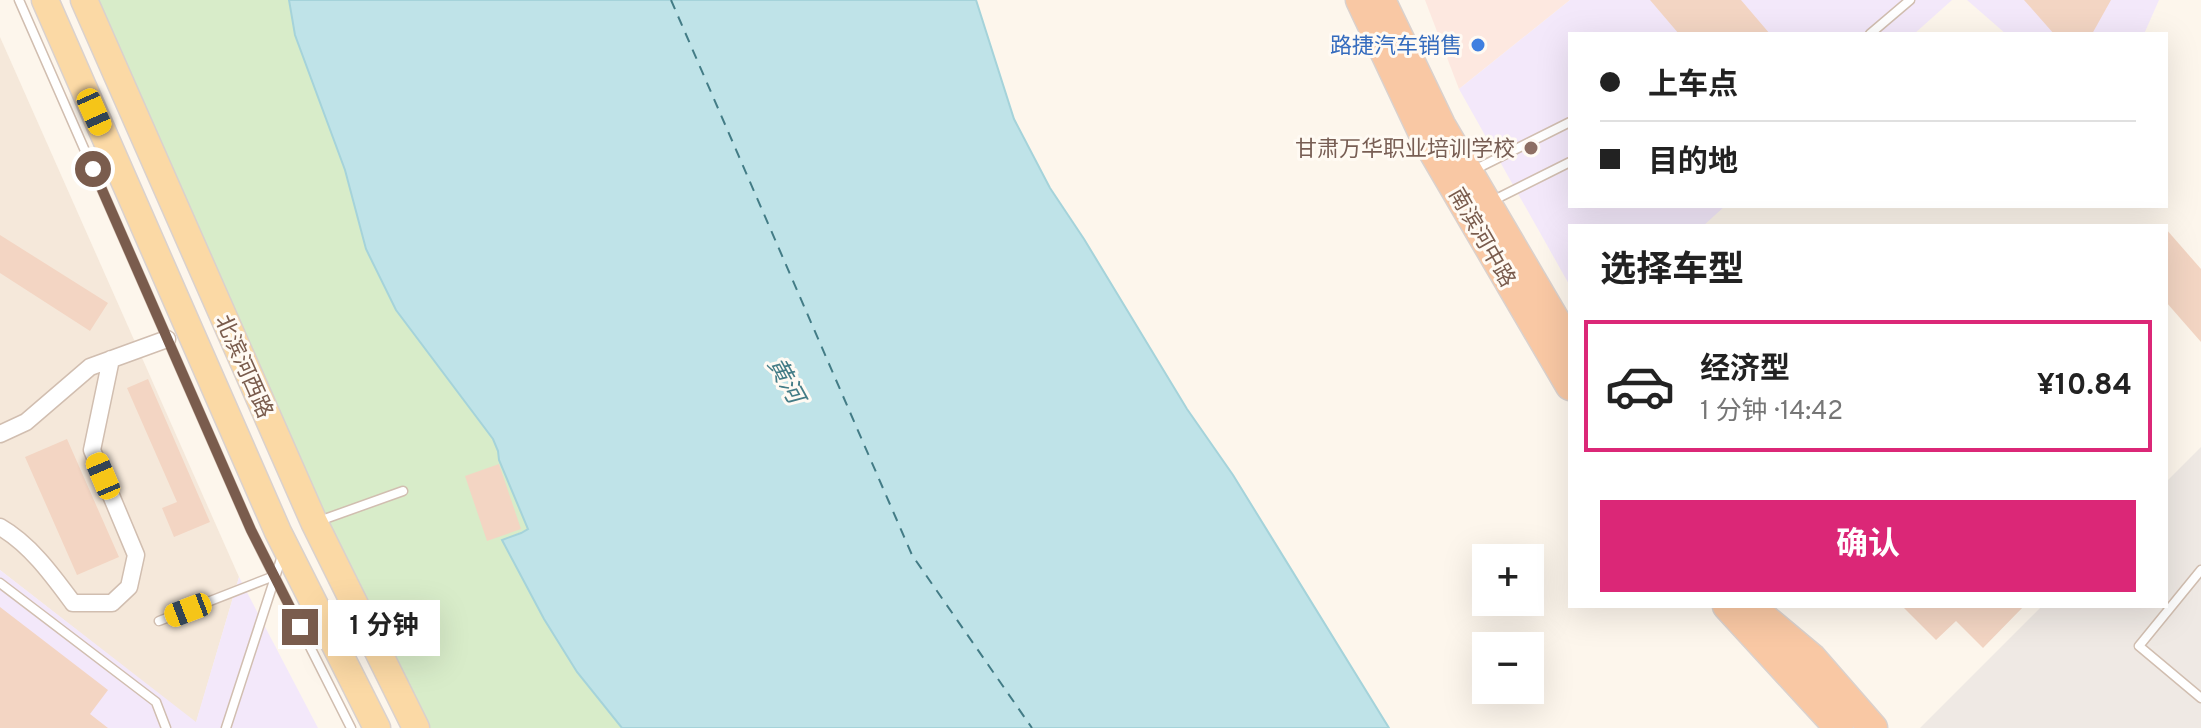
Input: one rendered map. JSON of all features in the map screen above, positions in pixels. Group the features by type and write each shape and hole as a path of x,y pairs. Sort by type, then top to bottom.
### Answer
{"highway":[{"name":"南滨河中路","path":"1360,0 1425,138 1568,383"},
{"name":"南滨河中路","path":"1381,0 1441,125 1568,342"},
{"path":"1729,608 1839,728"},
{"path":"1752,608 1812,658 1873,728"}],"main road":[{"name":"北滨河西路","path":"45,0 286,548 377,728"},
{"name":"北滨河西路","path":"84,0 314,522 416,728"}],"street":[{"path":"0,434 26,422 90,367 167,339"},
{"path":"0,527 10,532 50,572 73,603 112,603 129,587 136,555 92,450 111,359"}],"lane":[{"path":"19,0 251,530 351,728"},
{"path":"1872,32 1910,0"},
{"path":"1468,172 1568,123"},
{"path":"1488,204 1568,163"},
{"path":"314,522 403,491"},
{"path":"226,728 274,576 286,548"},
{"path":"2201,570 2139,646 2201,698"},
{"path":"159,621 274,576"},
{"path":"0,583 156,702 166,728"}],"shaded area":[{"name":"路捷汽车销售","path":"1425,0 1570,0 1459,89"},
{"name":"甘肃万华职业培训学校","path":"1570,0 1952,0 1916,32 1568,32 1568,208 1723,208 1705,224 1568,224 1568,282 1459,89"},
{"path":"1967,0 2159,0 2145,32 2004,32"},
{"path":"0,37 239,577 196,723 0,570"},
{"path":"2201,447 2201,728 1920,728 2040,608 2168,608 2168,480"},
{"path":"0,570 196,722 239,577 318,728 0,728"}],"green space":[{"path":"84,0 289,0 295,35 345,170 366,249 396,310 493,439 528,529 503,540 544,619 577,672 622,728 416,728"}],"water":[{"name":"黄河","path":"289,0 976,0 1014,119 1050,188 1389,728 622,728 577,672 544,619 502,540 528,529 493,439 396,310 366,249 345,170 295,35"}],"building":[{"path":"1650,0 1741,0 1768,32 1677,32"},
{"path":"2024,0 2111,0 2093,32 2052,32"},
{"path":"2168,231 2201,269 2201,342 2168,304"},
{"path":"0,235 108,303 90,331 0,273"},
{"path":"148,379 210,522 174,537 162,508 177,502 127,388"},
{"path":"67,439 119,557 77,575 25,457"},
{"path":"499,464 521,529 487,541 465,476"},
{"path":"0,607 108,690 90,714 108,728 0,728"},
{"path":"1904,608 2022,608 1983,648 1956,621 1936,640"}],"ferry route":[{"path":"671,0 912,555 1032,728"}],"place":[{"name":"路捷汽车销售","path":"1478,45"},
{"name":"甘肃万华职业培训学校","path":"1531,148"}],"route":[{"path":"93,169 251,530 300,627"}]}
